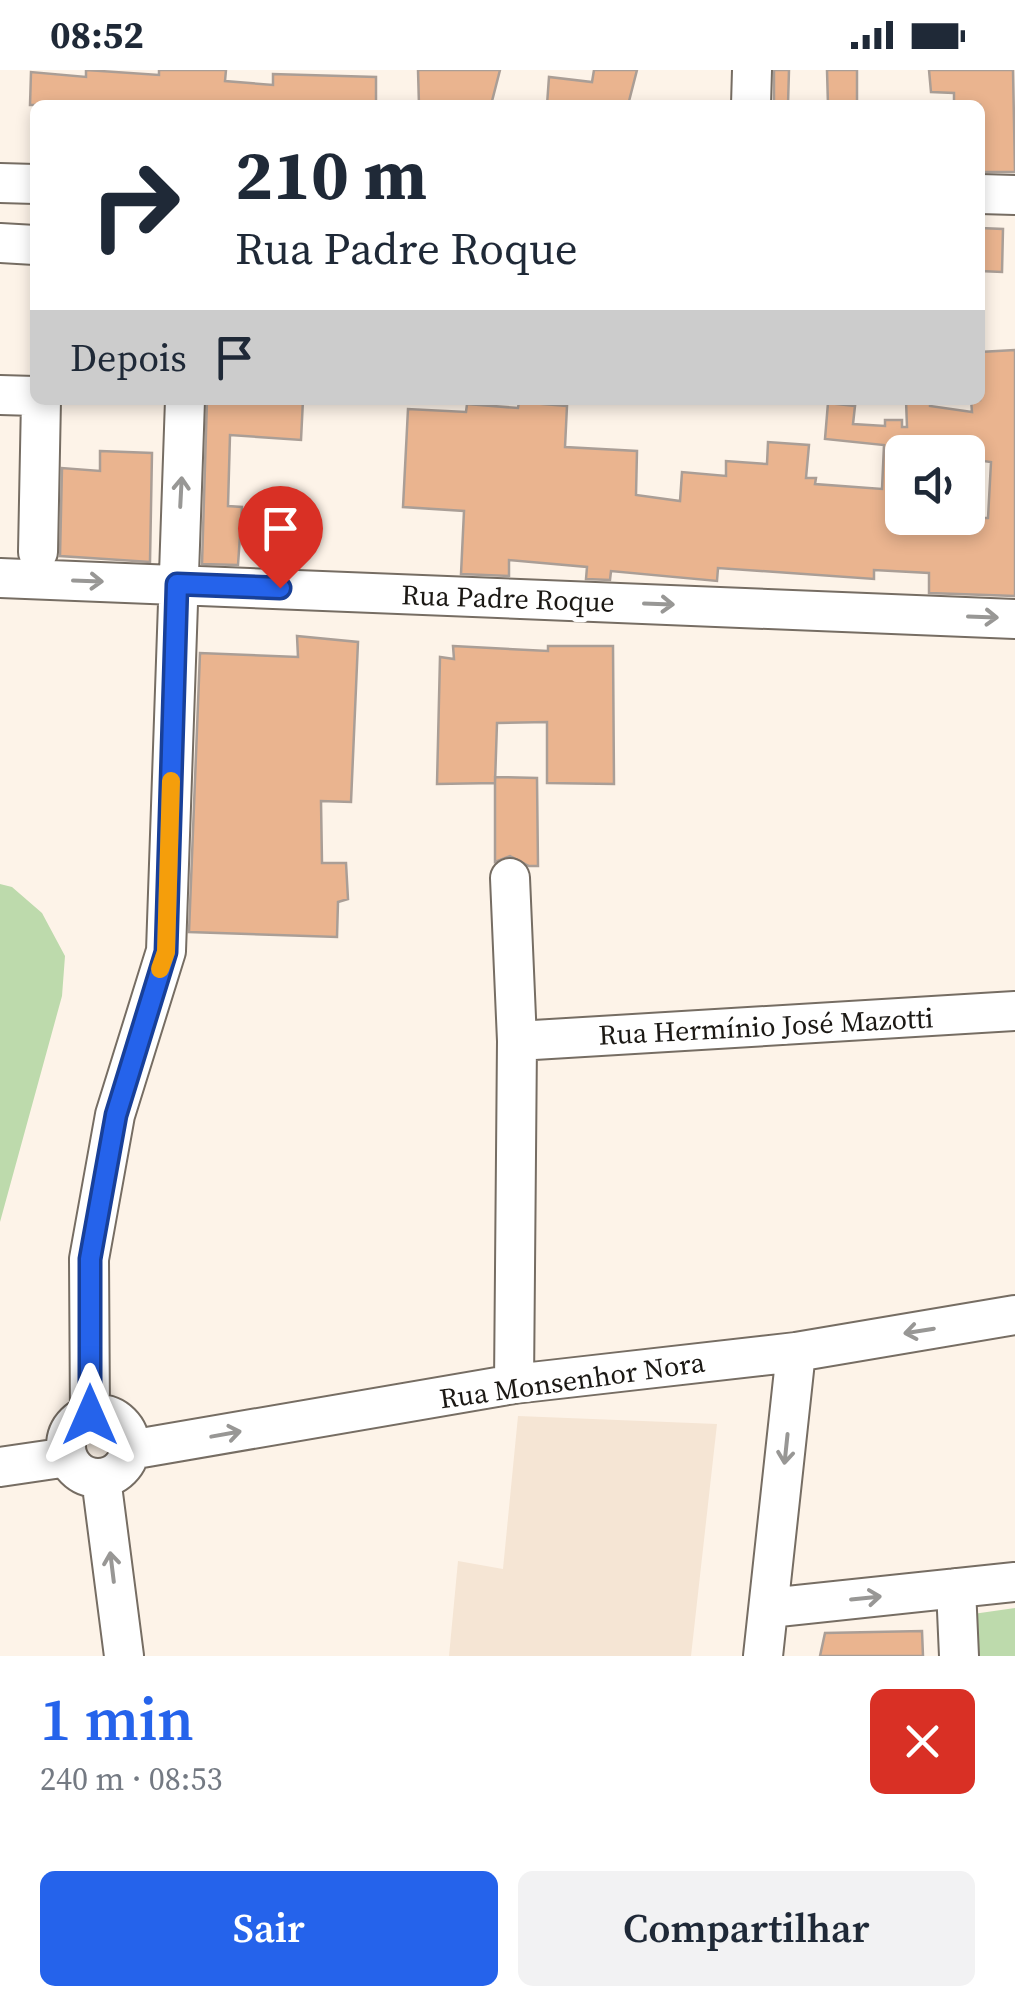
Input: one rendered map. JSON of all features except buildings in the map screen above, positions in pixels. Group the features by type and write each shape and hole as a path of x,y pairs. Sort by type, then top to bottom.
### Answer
{"street":[{"path":"751,100 752,70"},
{"path":"985,194 1015,194"},
{"path":"0,243 30,245"},
{"path":"0,395 30,396"},
{"path":"38,552 41,405"},
{"path":"90,1415 90,1259 116,1115 166,952 185,405"},
{"name":"Rua Padre Roque","path":"0,578 1015,618"},
{"path":"510,878 517,1041 514,1384"},
{"name":"Rua Hermínio José Mazotti","path":"517,1041 1015,1011"},
{"name":"Rua Monsenhor Nora","path":"130,1450 514,1384 796,1352 1015,1315"},
{"path":"763,1656 796,1352"},
{"path":"100,1414 125,1430 130,1450 120,1469 101,1478 80,1473 68,1456 68,1435 72,1426 90,1415 100,1414"},
{"path":"0,1467 68,1456"},
{"path":"101,1478 124,1656"},
{"path":"769,1608 1015,1582"},
{"path":"956,1588 959,1656"}],"shaded area":[{"path":"518,1416 717,1424 691,1656 449,1656 458,1561 503,1569"}],"green space":[{"path":"0,884 12,887 42,913 65,956 62,996 0,1222"},
{"path":"1015,1608 1015,1656 974,1656 973,1614"}],"slow traffic":[{"path":"160,969 166,952 171,781"}],"route":[{"path":"90,1415 90,1259 116,1115 166,952 177,584 280,588"}]}
